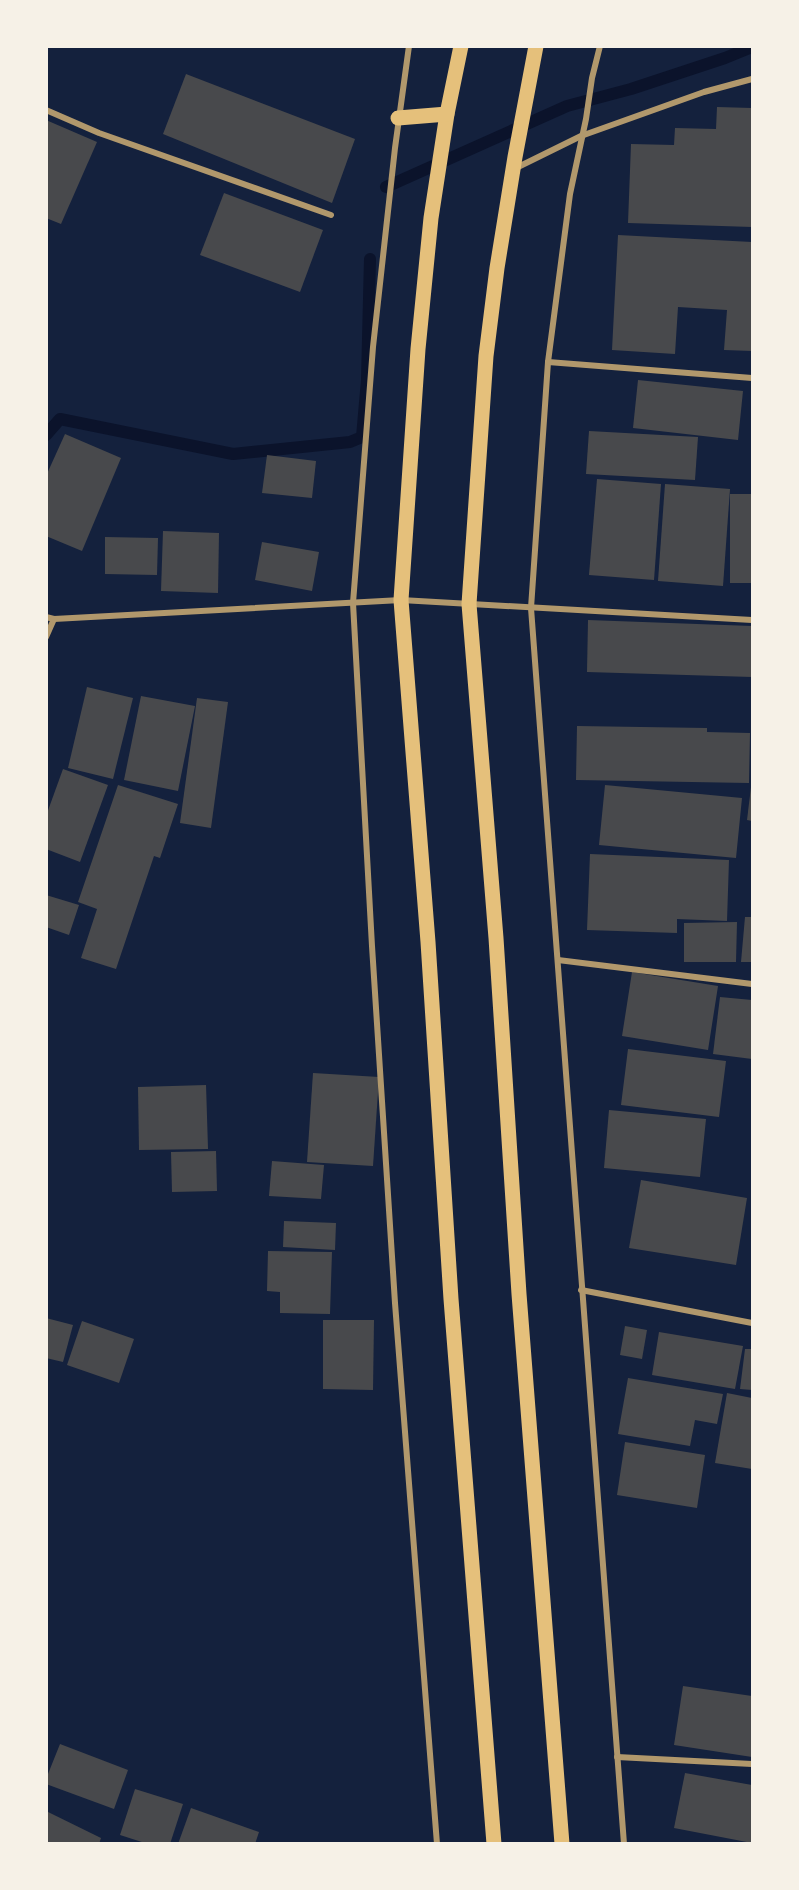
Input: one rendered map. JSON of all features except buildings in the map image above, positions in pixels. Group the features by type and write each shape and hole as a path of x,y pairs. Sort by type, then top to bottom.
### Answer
{"main road":[{"path":"461,46 447,114 431,219 418,349 401,600 451,1299 494,1844"},
{"path":"536,46 497,268 486,356 469,604 496,938 519,1294 562,1844"},
{"path":"398,118 447,114"}],"street":[{"path":"409,46 398,118 373,346 353,603 395,1303 437,1844"},
{"path":"600,46 570,194 548,362 531,608 624,1844"},
{"path":"514,163 581,136 704,92 753,79"},
{"path":"46,110 99,133 331,215"},
{"path":"548,362 753,378"},
{"path":"46,636 50,618 401,600 753,620"},
{"path":"558,960 753,984"},
{"path":"581,1290 753,1323"},
{"path":"617,1757 753,1764"}],"waterway":[{"path":"386,187 567,106 631,89 752,47"},
{"path":"46,435 60,419 233,454 350,442 362,437 367,380 370,259"}]}
